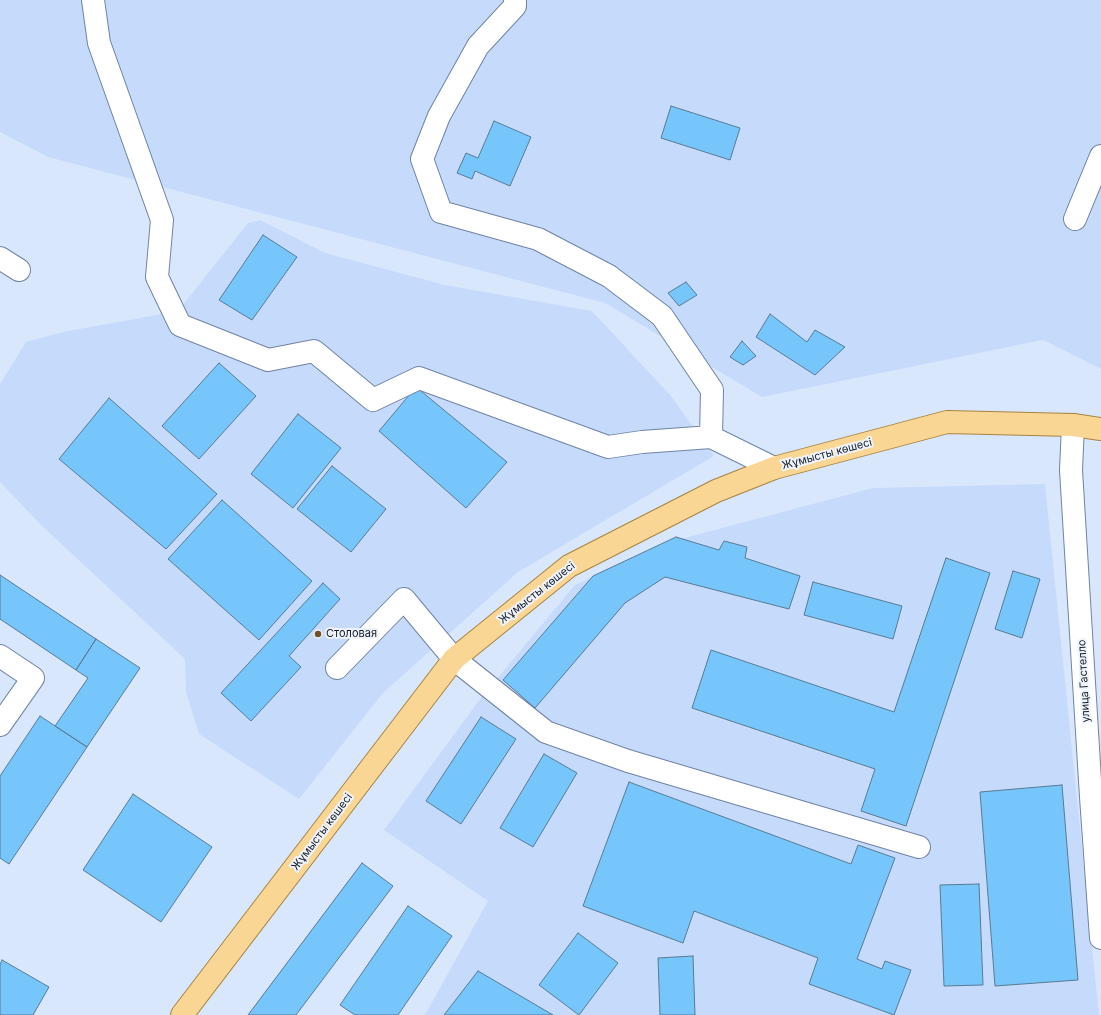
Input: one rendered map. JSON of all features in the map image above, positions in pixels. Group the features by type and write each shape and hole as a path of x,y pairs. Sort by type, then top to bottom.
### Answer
{"main road":[{"name":"Жұмысты көшесі","path":"182,1015 454,659 569,566 716,491 774,468 947,422 1073,425 1101,430"}],"street":[{"path":"93,0 99,44 162,220 157,277 180,325 268,360 314,351 373,400 419,378 608,447 642,442 711,438 774,468"},
{"path":"515,0 514,6 478,46 439,116 422,159 441,212 538,239 609,276 662,316 712,390 711,438"},
{"path":"1075,219 1101,156"},
{"path":"0,258 19,270"},
{"name":"улица Гастелло","path":"1073,425 1072,477 1101,938"},
{"path":"337,668 404,599 454,659 546,732 628,761 919,847"},
{"path":"0,656 33,678 0,725"}],"shaded area":[{"path":"0,0 1101,0 1101,369 1043,340 762,397 605,303 48,157 0,132"},
{"path":"260,220 325,253 445,285 592,311 671,396 714,456 518,572 383,693 299,799 199,734 186,692 185,659 41,525 0,482 0,384 26,342 63,332 178,311 248,223"},
{"path":"1045,484 1099,1015 425,1015 488,901 384,830 480,699 575,585 673,541 873,488"}],"building":[{"path":"671,106 740,128 730,160 661,138"},
{"path":"494,121 531,137 510,186 475,171 472,179 457,173 466,153 478,158"},
{"path":"263,235 297,257 252,320 219,300"},
{"path":"686,282 697,295 679,306 668,293"},
{"path":"770,314 807,342 815,330 845,347 815,375 756,337"},
{"path":"742,341 756,356 743,365 730,357"},
{"path":"219,363 256,396 199,459 162,426"},
{"path":"416,387 507,462 466,508 379,431"},
{"path":"109,398 217,494 166,549 59,459"},
{"path":"298,414 341,448 293,508 251,474"},
{"path":"332,466 386,509 351,552 297,509"},
{"path":"222,500 312,581 259,640 168,559"},
{"path":"676,537 719,550 724,541 747,547 745,558 800,576 789,609 665,577 625,603 535,708 503,680 593,576"},
{"path":"946,558 990,573 906,826 861,811 875,769 692,708 711,650 894,712"},
{"path":"1013,571 1040,579 1022,638 995,629"},
{"path":"0,575 96,639 76,670 0,619"},
{"path":"813,582 902,606 893,639 804,615"},
{"path":"323,583 340,599 289,656 301,667 251,721 221,693"},
{"path":"96,639 140,668 87,747 55,726 88,678 76,670"},
{"path":"40,716 87,747 9,864 0,858 0,776"},
{"path":"481,717 516,739 461,824 426,801"},
{"path":"544,754 577,773 533,847 500,828"},
{"path":"629,782 851,864 858,845 895,858 857,959 882,969 885,961 911,970 894,1015 809,984 818,958 694,911 683,943 583,906"},
{"path":"1062,785 1078,980 995,986 980,792"},
{"path":"133,794 212,847 161,922 83,870"},
{"path":"362,863 393,886 296,1015 248,1015"},
{"path":"979,884 983,985 944,986 940,885"},
{"path":"408,906 452,936 398,1015 355,1015 340,1005"},
{"path":"578,933 618,963 579,1015 539,985"},
{"path":"693,956 695,1015 660,1015 658,958"},
{"path":"2,960 49,987 33,1015 0,1015 0,965"},
{"path":"478,971 553,1015 444,1015"}],"place":[{"name":"Столовая","path":"318,634"}]}
